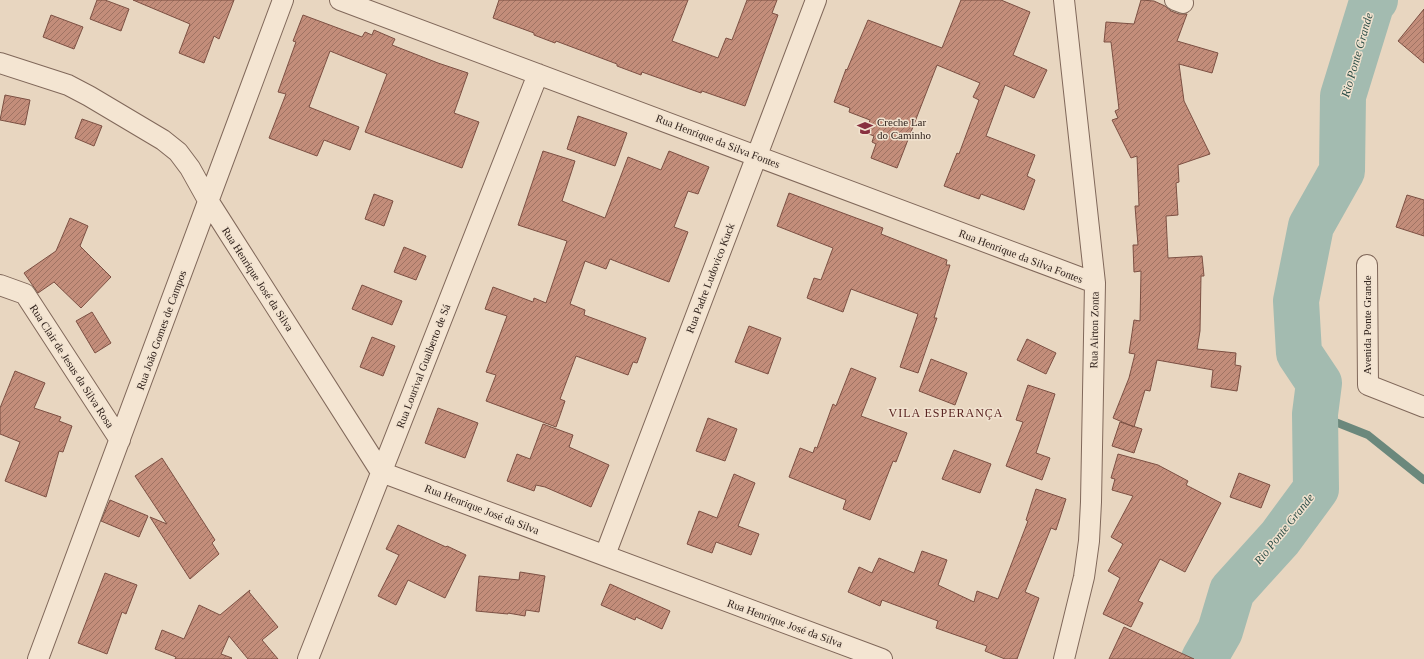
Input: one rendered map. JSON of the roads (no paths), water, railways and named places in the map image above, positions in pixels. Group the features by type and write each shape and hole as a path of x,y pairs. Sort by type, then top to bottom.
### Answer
{"street":[{"name":"Rua João Gomes de Campos","path":"38,659 284,0"},
{"name":"Rua Henrique da Silva Fontes","path":"340,0 1095,283"},
{"name":"Rua Padre Ludovico Kuck","path":"605,556 816,0"},
{"name":"Rua Airton Zonta","path":"1064,0 1095,283 1092,502 1089,541 1084,577 1064,659"},
{"name":"Rua Henrique José da Silva","path":"0,63 68,85 164,140 178,152 186,162 209,202 381,472 882,659"},
{"name":"Rua Lourival Gualberto de Sá","path":"308,659 538,74"},
{"name":"Avenida Ponte Grande","path":"1367,265 1368,385 1424,407"},
{"name":"Rua Clair de Jesus da Silva Rosa","path":"0,286 25,294 120,440"}],"waterway":[{"name":"Rio Ponte Grande","path":"1204,659 1220,631 1232,591 1280,538 1316,489 1315,414 1319,383 1299,353 1296,301 1311,226 1342,171 1343,96 1372,2 1375,0"},
{"path":"1315,414 1368,435 1424,480"}],"place":[{"name":"Creche Lar do Caminho","path":"865,128"}],"district":[{"name":"VILA ESPERANÇA","path":"946,413"}]}
